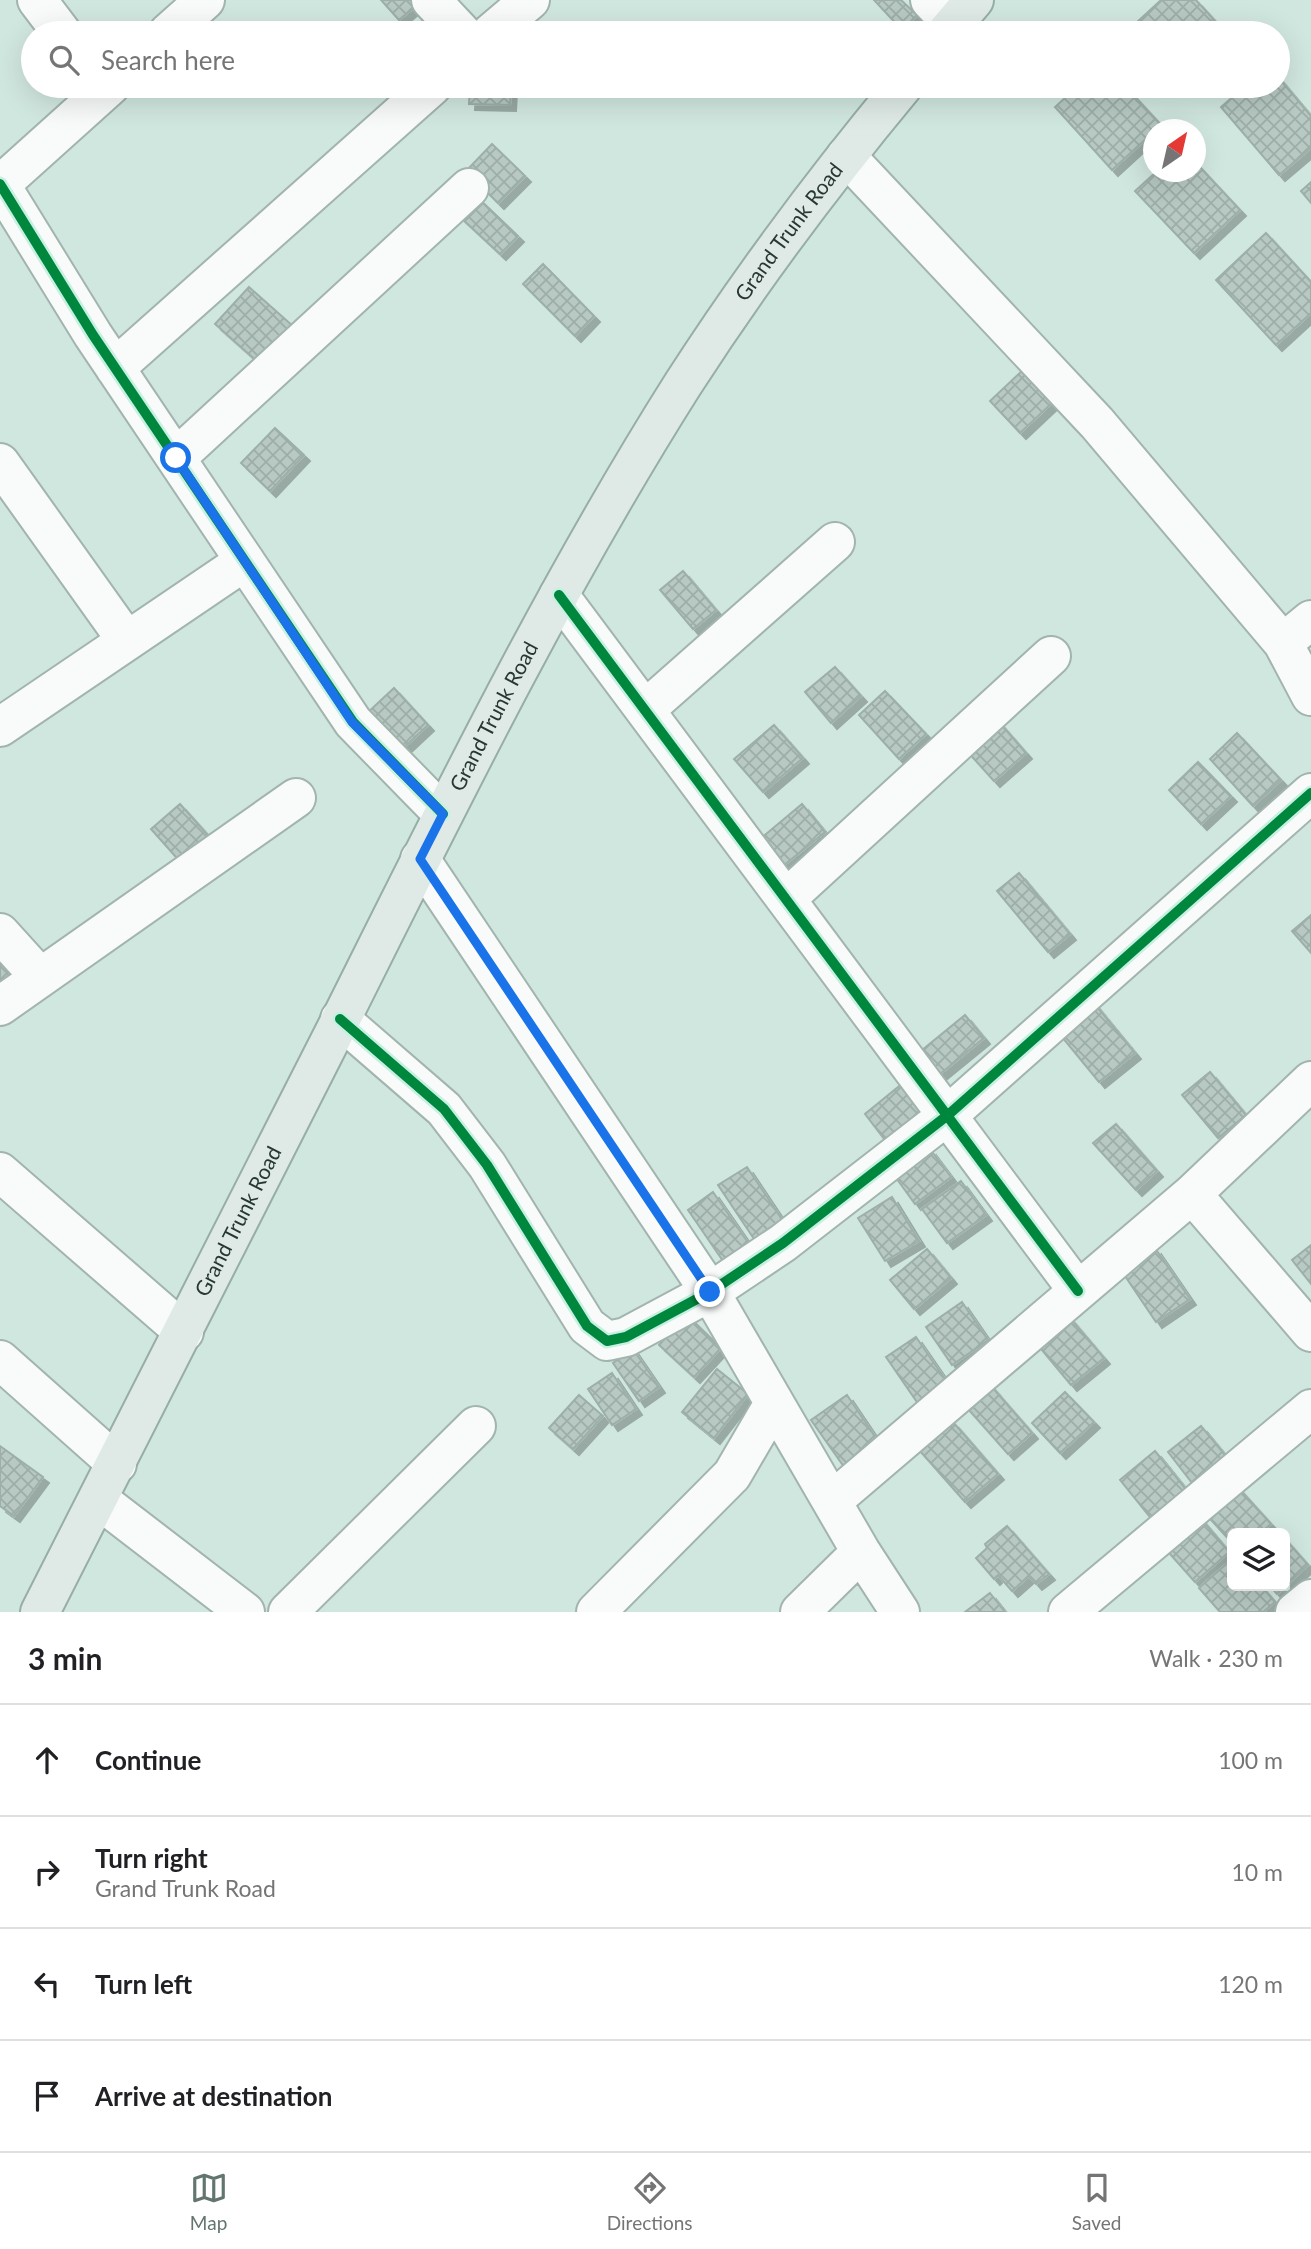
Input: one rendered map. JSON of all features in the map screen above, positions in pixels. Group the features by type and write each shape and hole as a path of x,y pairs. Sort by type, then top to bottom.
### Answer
{"main road":[{"name":"Grand Trunk Road","path":"40,1612 184,1332 495,710 559,595 684,384 774,250 893,98"}],"street":[{"path":"37,0 53,21"},
{"path":"181,21 205,0"},
{"path":"431,0 451,21"},
{"path":"505,21 530,0"},
{"path":"93,98 0,185 116,368 352,722 443,814"},
{"path":"116,368 419,98"},
{"path":"846,156 1297,631 1311,696"},
{"path":"176,458 469,188"},
{"path":"0,463 127,641"},
{"path":"646,709 835,542"},
{"path":"0,727 245,561"},
{"path":"559,595 1078,1291"},
{"path":"787,898 1051,656"},
{"path":"340,1019 444,1109 486,1165 587,1326 596,1335 607,1340 626,1337 710,1292 783,1243 948,1115 1311,793"},
{"path":"0,1006 39,976 296,798"},
{"path":"420,859 710,1292 861,1552 900,1612"},
{"path":"0,933 39,976"},
{"path":"832,1501 1192,1194 1311,1081"},
{"path":"0,1172 184,1332"},
{"path":"1192,1194 1311,1332"},
{"path":"0,1360 117,1464"},
{"path":"596,1612 732,1475 774,1403"},
{"path":"1068,1612 1311,1409"},
{"path":"288,1612 476,1426"},
{"path":"98,1499 245,1612"},
{"path":"800,1612 861,1552"},
{"path":"1295,1612 1311,1599"}],"building":[{"path":"381,0 417,0 419,3 399,20"},
{"path":"874,0 901,0 917,15 911,21 894,21"},
{"path":"1161,0 1196,0 1215,21 1138,21"},
{"path":"1290,91 1311,116 1311,148 1279,175 1221,107 1231,98 1290,98"},
{"path":"469,98 510,98 510,105 469,104"},
{"path":"1065,98 1136,98 1155,119 1143,119 1143,142 1112,170 1055,107"},
{"path":"492,144 525,176 498,203 466,171"},
{"path":"1206,174 1240,210 1194,253 1135,191 1145,182 1206,182"},
{"path":"1311,182 1311,203 1301,191"},
{"path":"477,197 518,236 500,254 459,216"},
{"path":"1266,233 1311,282 1311,313 1276,345 1216,280"},
{"path":"543,264 594,316 575,336 523,284"},
{"path":"249,287 294,327 260,364 215,324"},
{"path":"1023,370 1053,402 1020,433 990,401"},
{"path":"275,428 304,455 270,491 241,463"},
{"path":"683,571 716,610 693,629 660,590"},
{"path":"835,667 861,696 831,723 805,692"},
{"path":"394,688 428,725 399,752 365,715"},
{"path":"885,691 926,734 899,759 859,715"},
{"path":"998,721 1026,753 994,781 966,750"},
{"path":"774,725 803,758 763,792 734,759"},
{"path":"1237,733 1281,780 1253,806 1210,759"},
{"path":"1198,762 1231,796 1201,824 1169,790"},
{"path":"180,804 213,841 184,866 151,829"},
{"path":"802,804 825,832 783,866 760,839"},
{"path":"1019,873 1070,934 1048,952 997,891"},
{"path":"1311,915 1311,953 1292,931"},
{"path":"0,957 16,979 0,990"},
{"path":"1093,1002 1135,1053 1099,1082 1057,1031"},
{"path":"965,1015 984,1038 940,1074 921,1051"},
{"path":"1210,1072 1246,1115 1218,1138 1182,1095"},
{"path":"903,1083 927,1113 888,1144 865,1114"},
{"path":"1116,1124 1157,1171 1136,1190 1093,1143"},
{"path":"930,1149 951,1177 915,1204 894,1175"},
{"path":"747,1167 787,1227 758,1245 718,1185"},
{"path":"961,1181 986,1215 947,1243 922,1209"},
{"path":"713,1192 751,1247 725,1264 688,1210"},
{"path":"892,1197 919,1241 885,1261 858,1218"},
{"path":"1311,1245 1311,1284 1292,1260"},
{"path":"1155,1248 1190,1299 1156,1322 1121,1270"},
{"path":"927,1249 951,1278 914,1309 890,1280"},
{"path":"962,1302 988,1340 952,1365 926,1327"},
{"path":"687,1315 721,1348 694,1377 659,1345"},
{"path":"1069,1317 1104,1358 1071,1385 1037,1344"},
{"path":"916,1337 949,1385 919,1405 886,1357"},
{"path":"633,1349 659,1387 639,1401 613,1363"},
{"path":"717,1369 748,1394 714,1438 682,1412"},
{"path":"612,1373 636,1409 612,1425 588,1389"},
{"path":"985,1379 1032,1433 1008,1454 961,1401"},
{"path":"1065,1392 1094,1422 1060,1453 1032,1423"},
{"path":"579,1395 603,1416 573,1449 549,1428"},
{"path":"847,1395 880,1444 844,1467 811,1420"},
{"path":"953,1422 998,1474 965,1502 920,1451"},
{"path":"1201,1426 1230,1461 1196,1488 1168,1452"},
{"path":"0,1446 43,1477 14,1516 0,1506"},
{"path":"1155,1451 1189,1493 1154,1522 1120,1480"},
{"path":"1233,1482 1271,1524 1266,1528 1227,1528 1227,1538 1202,1510"},
{"path":"1197,1514 1227,1550 1227,1554 1195,1582 1162,1545"},
{"path":"1007,1526 1049,1574 1036,1584 1029,1576 1012,1591 998,1575 994,1579 976,1558 987,1548 985,1544"},
{"path":"1290,1545 1308,1565 1290,1582"},
{"path":"1227,1563 1227,1591 1265,1591 1275,1602 1263,1612 1220,1612 1199,1588"},
{"path":"990,1593 1005,1612 965,1612"}],"cycle path":[{"path":"0,184 93,335 353,722 443,814"},
{"path":"559,595 1078,1291"},
{"path":"340,1019 444,1109 487,1165 587,1326 607,1341 626,1337 710,1292 783,1243 948,1115 1311,793"}],"route":[{"path":"176,458 352,722 443,814 420,859 710,1292"}]}
